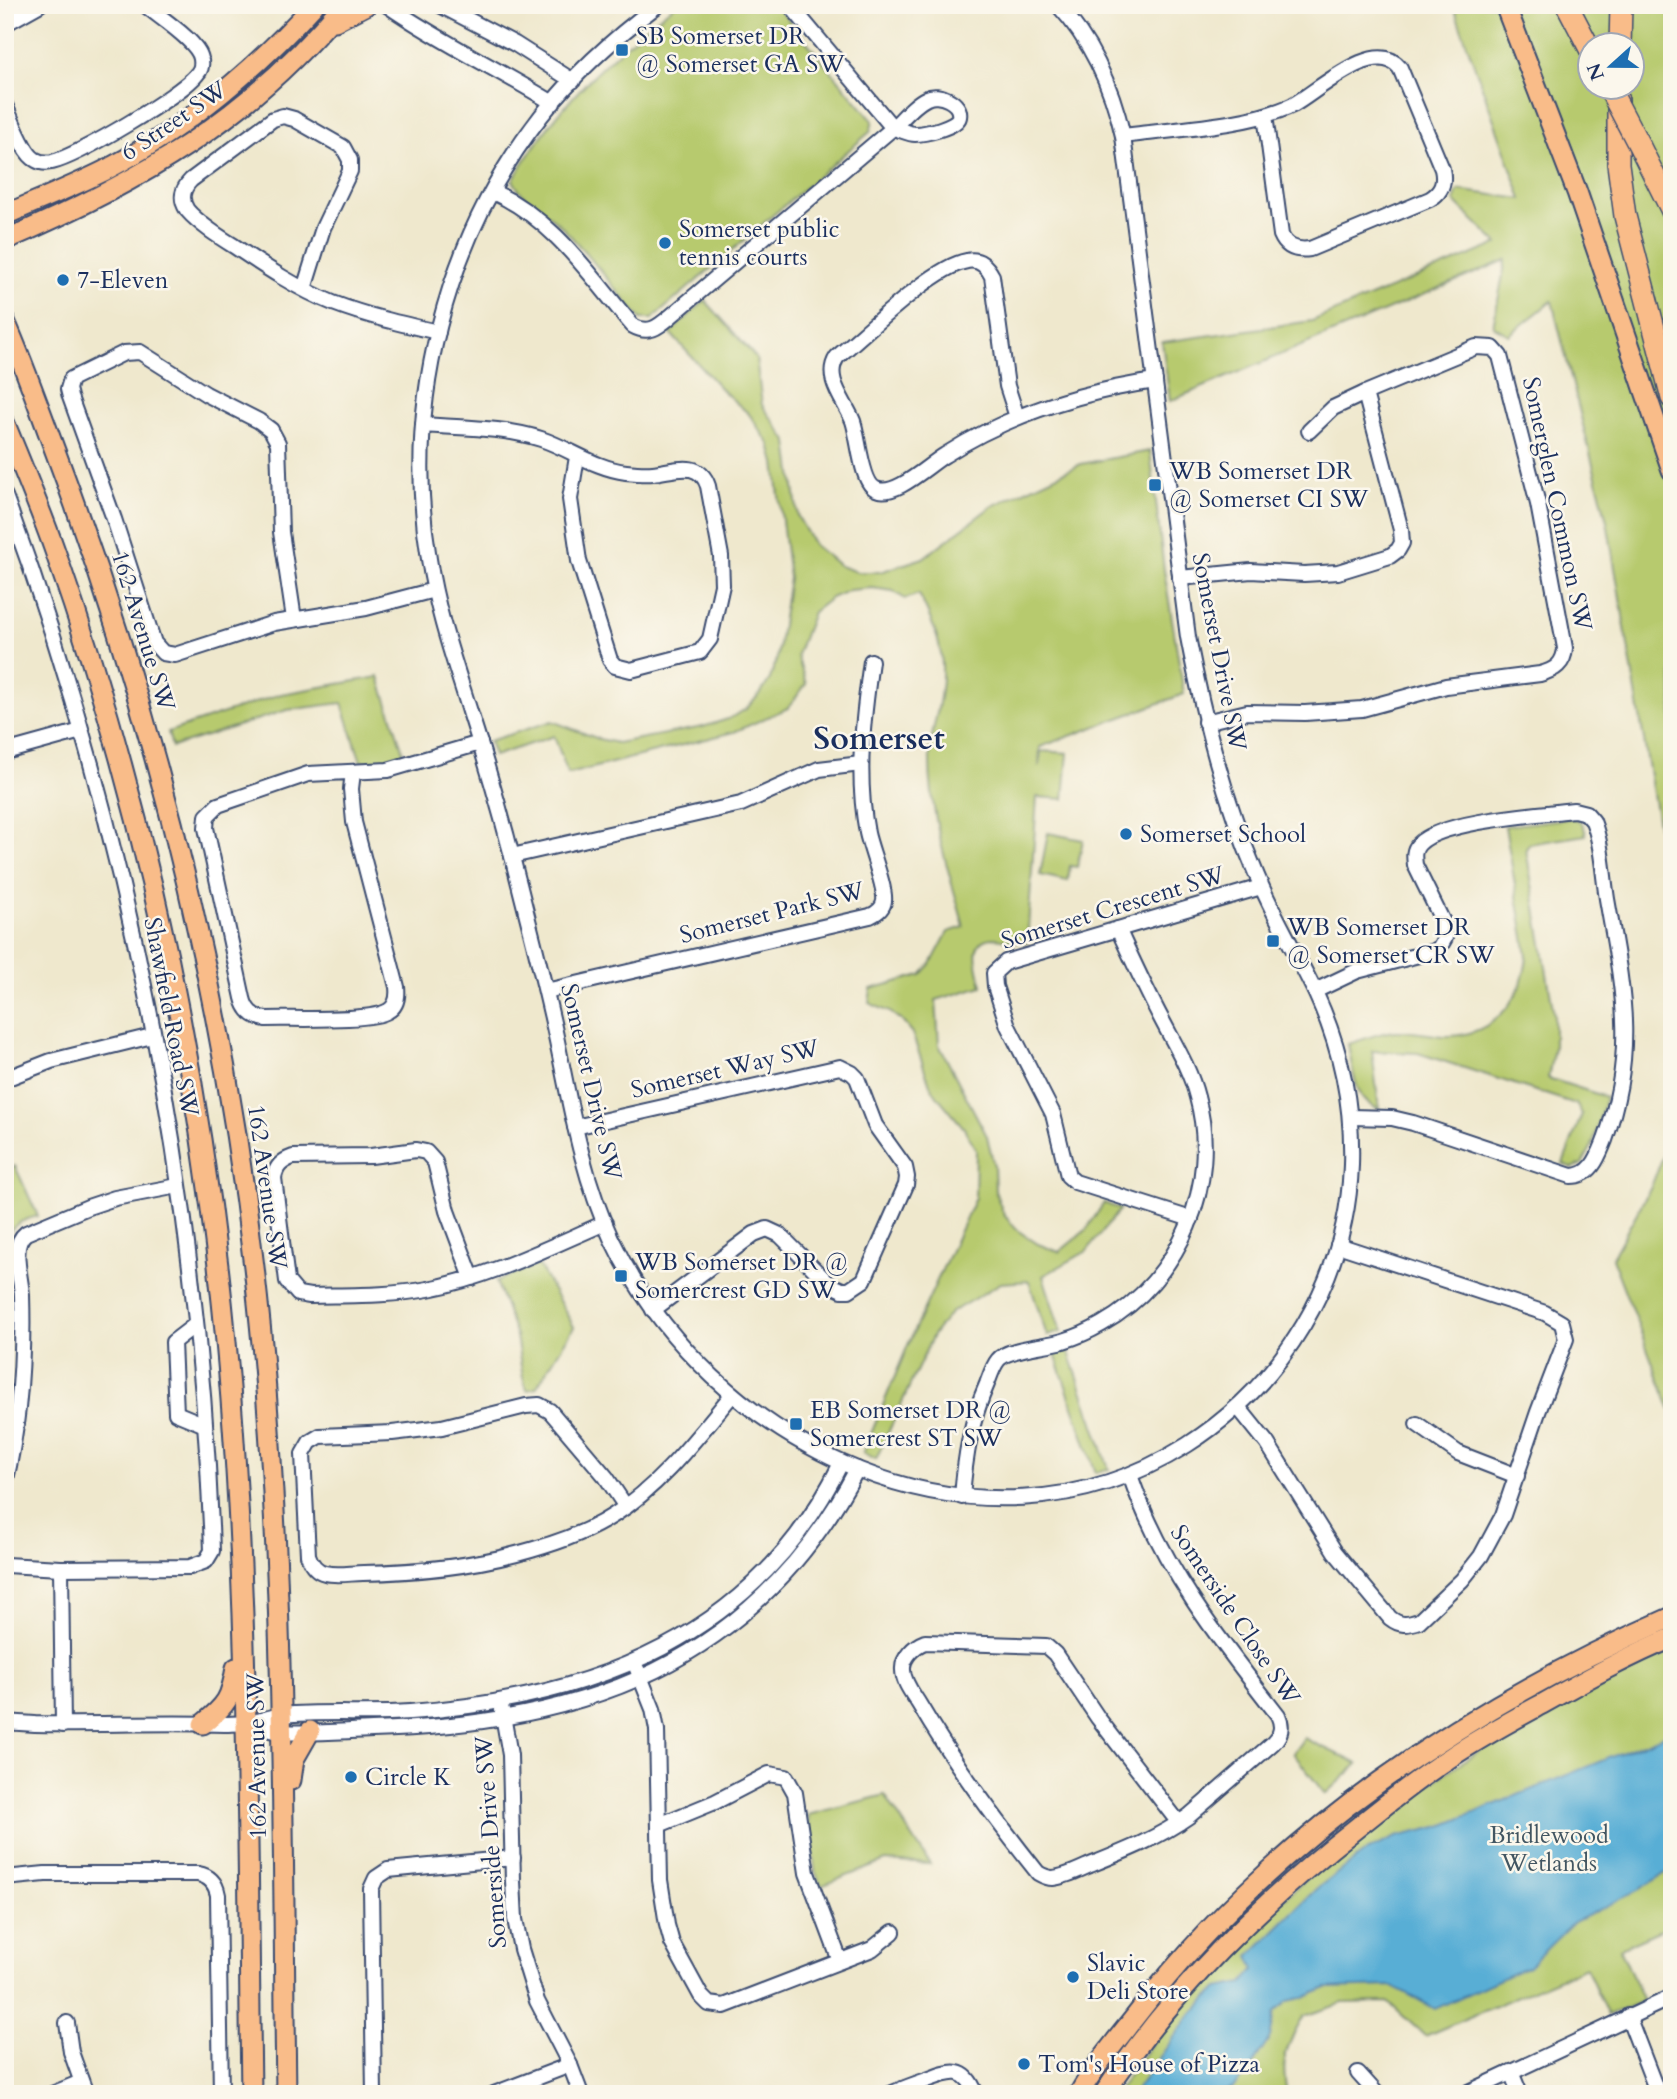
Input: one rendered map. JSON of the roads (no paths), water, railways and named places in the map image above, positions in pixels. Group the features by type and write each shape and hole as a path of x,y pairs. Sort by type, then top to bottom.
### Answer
{"highway":[{"path":"1567,5 1581,32"},
{"path":"1620,32 1621,5"},
{"path":"1616,102 1672,211"},
{"path":"1618,102 1618,164 1625,216 1672,398"}],"main road":[{"name":"6 Street SW","path":"5,215 103,171 178,127 248,73 314,5"},
{"name":"6 Street SW","path":"6,242 120,186 194,142 237,111 279,74 343,5"},
{"path":"325,27 366,5"},
{"path":"1505,5 1580,203 1672,470"},
{"path":"5,207 31,203"},
{"path":"5,303 14,341"},
{"name":"162 Avenue SW","path":"5,321 88,537 142,710 187,878 222,1044 242,1171 263,1357 277,1567 286,2094"},
{"name":"162 Avenue SW","path":"5,424 55,550 107,716 150,880 176,997 207,1181 230,1386 243,1632 247,1724 251,2094"},
{"path":"1079,2094 1106,2051 1204,1933 1323,1826 1381,1781 1489,1709 1583,1657 1672,1617"},
{"path":"203,1724 226,1704 232,1692 243,1632"},
{"path":"1104,2094 1157,2021 1193,1979 1242,1927 1304,1869 1399,1794 1457,1753 1580,1683 1672,1638"},
{"path":"283,1826 294,1759 310,1731"}],"street":[{"path":"5,24 39,5"},
{"path":"5,105 27,152 36,160 49,163 99,139 159,104 196,76 200,70 201,58 196,47 145,5"},
{"path":"387,5 439,39 553,103"},
{"path":"440,5 515,44 573,81"},
{"name":"Somerset Drive SW","path":"658,5 603,50 553,103 512,159 464,251 438,332 429,373 423,425 422,503 435,590 446,636 512,856 546,991 587,1175 622,1261 653,1310 687,1351 732,1395 788,1435 841,1463 914,1488 962,1497 1002,1499 1081,1490 1130,1475 1192,1442 1238,1407 1268,1376 1299,1333 1324,1285 1344,1223 1351,1168 1350,1117 1342,1065 1329,1024 1315,991 1261,887 1228,803 1205,722 1188,637 1123,135 1112,95 1099,63 1060,6"},
{"path":"493,192 531,213 548,228 633,326 646,331 658,327 893,128 790,5"},
{"path":"1123,135 1265,115 1295,103 1346,70 1382,57 1391,60 1400,68 1441,169 1444,181 1442,187 1430,199 1310,248 1295,249 1287,245 1281,235 1265,115"},
{"path":"304,289 323,228 350,171 350,160 343,147 294,119 282,117 273,119 191,180 183,191 190,214 262,265 304,289 331,302 378,318 438,332"},
{"path":"1017,417 1007,386 992,276 978,261 965,261 930,278 837,358 832,368 832,378 856,430 865,478 872,488 883,492 897,488 954,449 1017,417 1090,393 1155,381"},
{"name":"Somerglen Common SW","path":"1205,722 1247,712 1362,709 1446,686 1540,674 1555,669 1561,661 1565,648 1538,504 1500,356 1493,348 1476,347 1365,393"},
{"path":"294,619 281,532 278,443 271,430 206,394 146,355 129,351 76,374 68,389 154,643 163,653 175,655 252,629 294,619 366,608 435,590"},
{"path":"1180,578 1251,571 1304,574 1338,572 1385,558 1398,550 1402,543 1401,530 1365,393 1333,408 1309,432"},
{"path":"423,425 522,433 545,440 608,469 650,474 695,469 706,479 721,556 722,577 710,639 700,652 631,670 615,666 610,660 579,561 570,499 577,457"},
{"name":"Shawfield Road SW","path":"5,496 53,637 115,855 152,1037 178,1186 195,1325 205,1425 212,1551 206,1561 190,1567 61,1568"},
{"name":"Somerset Park SW","path":"546,991 875,914 884,900 866,824 861,764 871,661"},
{"path":"5,752 81,731"},
{"path":"353,772 351,789 354,822 397,987 396,1003 388,1012 369,1017 266,1019 255,1016 249,1011 243,998 206,828 207,817 218,805 293,779 320,772 388,770 480,743"},
{"path":"512,856 741,804 819,769 861,764"},
{"path":"1315,991 1357,971 1430,954 1443,944 1446,930 1444,924 1413,856 1416,848 1425,839 1480,821 1574,810 1586,813 1592,821 1619,966 1626,1025 1625,1055 1617,1102 1602,1147 1591,1169 1571,1176 1413,1123 1392,1118 1350,1117"},
{"name":"Somerset Crescent SW","path":"1191,1219 1075,1182 1068,1176 1053,1114 1008,1026 995,986 995,973 1006,962 1261,887"},
{"path":"962,1497 971,1429 998,1359 1012,1351 1074,1338 1104,1324 1126,1308 1143,1294 1165,1267 1185,1234 1197,1202 1204,1142 1197,1096 1187,1067 1118,929"},
{"path":"5,1079 51,1061 152,1037"},
{"name":"Somerset Way SW","path":"575,1127 839,1067 852,1073 857,1079 875,1125 905,1167 905,1185 864,1280 849,1290 829,1284 780,1235 767,1229 754,1234 653,1310"},
{"path":"472,1278 447,1211 435,1162 426,1152 416,1150 371,1156 293,1157 276,1169 274,1178 287,1281 298,1294 310,1296 396,1293 472,1278 605,1223"},
{"path":"5,1484 15,1443 22,1382 24,1344 20,1266 16,1247 19,1239 26,1233 88,1206 178,1186"},
{"path":"1238,1407 1267,1443 1335,1552 1396,1623 1410,1624 1419,1620 1462,1580 1491,1541 1503,1516 1566,1339 1562,1323 1545,1313 1338,1245"},
{"path":"195,1325 173,1342 176,1413 205,1425"},
{"path":"626,1507 606,1476 550,1411 539,1405 442,1427 391,1433 320,1436 310,1442 303,1454 308,1555 314,1568 328,1574 433,1569 528,1551 581,1533 626,1507 669,1470 732,1395"},
{"path":"1417,1424 1458,1453 1517,1476"},
{"path":"5,1722 281,1723 410,1712 500,1700 588,1680 634,1662 694,1631 726,1607 762,1575 803,1526 841,1463"},
{"path":"281,1723 310,1731 411,1729 503,1717 586,1697 641,1678 716,1636 767,1594 819,1534 857,1469"},
{"name":"Somerside Close SW","path":"1130,1475 1149,1525 1175,1573 1203,1617 1278,1715 1281,1722 1280,1734 1273,1743 1179,1823 1144,1844 1051,1878 1041,1875 994,1817 904,1678 906,1658 919,1644 930,1641 967,1645 1046,1646 1055,1654 1098,1718 1179,1823"},
{"path":"5,1565 61,1568 64,1724"},
{"path":"634,1662 653,1709 657,1730 660,1880 667,1925 678,1955 704,2000 716,2006 724,2006 873,1949 893,1932"},
{"name":"Somerside Drive SW","path":"500,1700 510,1755 516,1919 523,1959 537,2001 582,2094"},
{"path":"659,1825 715,1802 769,1774 786,1777 795,1793 807,1873 840,1961"},
{"path":"374,2094 371,1889 376,1878 388,1870 513,1858"},
{"path":"5,1878 45,1874 198,1874 211,1880 218,1895 220,2094"},
{"path":"1465,2094 1672,1997"},
{"path":"1629,2016 1658,2094"},
{"path":"52,2094 83,2088 71,2052 67,2023"},
{"path":"494,2094 570,2065"},
{"path":"890,2094 956,2072 968,2078 976,2094"},
{"path":"1511,2072 1520,2094"},
{"path":"1358,2073 1377,2094"}],"water":[{"name":"Bridlewood Wetlands","path":"1672,1732 1672,1869 1641,1889 1574,1922 1529,1966 1435,2009 1393,1986 1326,1988 1288,2001 1275,2013 1270,2038 1250,2069 1232,2089 1212,2094 1133,2094 1189,2017 1218,1988 1243,1983 1255,1969 1249,1956 1316,1889 1368,1850 1396,1837 1442,1826"}],"place":[{"name":"SB Somerset DR @ Somerset GA SW","path":"622,50"},
{"name":"Somerset public tennis courts","path":"665,243"},
{"name":"7-Eleven","path":"63,280"},
{"name":"WB Somerset DR @ Somerset CI SW","path":"1155,485"},
{"name":"Somerset School","path":"1126,834"},
{"name":"WB Somerset DR @ Somerset CR SW","path":"1273,941"},
{"name":"WB Somerset DR @ Somercrest GD SW","path":"621,1276"},
{"name":"EB Somerset DR @ Somercrest ST SW","path":"796,1424"},
{"name":"Circle K","path":"351,1777"},
{"name":"Slavic Deli Store","path":"1073,1977"},
{"name":"Tom's House of Pizza","path":"1024,2064"}],"district":[{"name":"Somerset","path":"879,739"}]}
